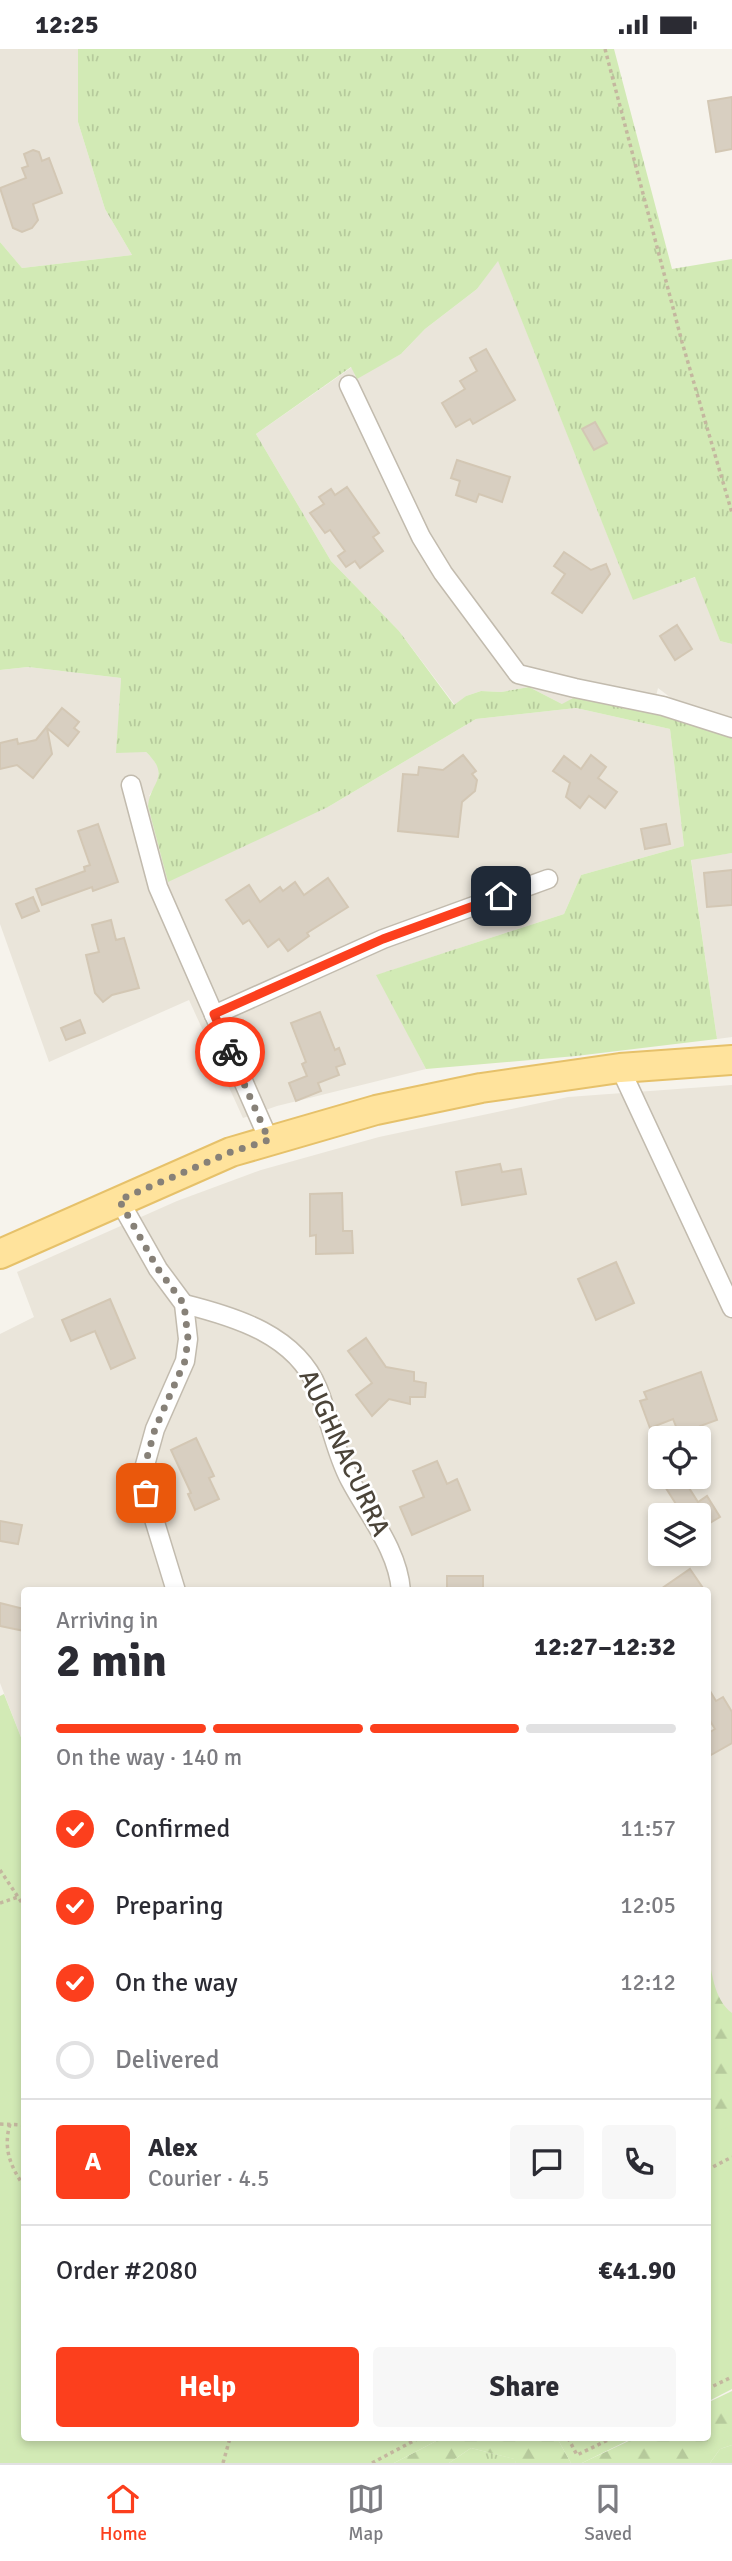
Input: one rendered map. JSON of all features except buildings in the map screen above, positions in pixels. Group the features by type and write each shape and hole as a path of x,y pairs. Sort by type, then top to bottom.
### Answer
{"main road":[{"path":"0,1254 231,1152 376,1110 481,1088 620,1068 732,1060"}],"street":[{"path":"349,385 421,537 443,573 517,674 663,706 732,728"},
{"path":"131,785 158,887 269,1140"},
{"path":"214,1014 383,939 548,879"},
{"path":"620,1068 732,1308"},
{"path":"119,1200 158,1269 184,1304 188,1339 185,1361 155,1429 145,1465 146,1493 175,1587"},
{"name":"AUGHNACURRA","path":"184,1304 230,1317 276,1338 298,1358 318,1387 350,1480 391,1552 400,1576 401,1587"}],"path":[{"path":"605,49 682,342 732,513"},
{"path":"0,1870 21,1901"},
{"path":"0,1903 18,1896"},
{"path":"0,2124 21,2125"},
{"path":"10,2124 5,2144 13,2169 21,2181"},
{"path":"711,2168 732,2157"},
{"path":"711,2387 732,2377"},
{"path":"223,2463 229,2441"},
{"path":"372,2463 413,2441"},
{"path":"570,2441 578,2455 605,2441"}],"shaded area":[{"path":"0,49 78,49 78,122 105,209 132,255 22,268 0,242"},
{"path":"498,260 633,599 696,577 720,641 732,644 732,719 675,701 658,688 653,709 562,704 529,687 501,692 481,691 466,696 455,705 399,631 331,561 256,434 352,367 356,378 401,354 425,329 477,289"},
{"path":"28,667 121,678 117,752 146,752 153,759 159,769 158,782 149,796 328,807 476,719 576,708 670,729 684,846 581,875 564,914 377,975 426,1069 277,1106 243,1118 189,1000 49,1062 0,924 0,670"},
{"path":"732,853 732,1037 717,1039 691,859"},
{"path":"732,1085 732,2072 711,2032 711,1587 21,1587 21,1737 0,1683 0,1334 34,1317 17,1272 177,1201 261,1170 379,1137 568,1097"}],"green space":[{"path":"78,49 614,49 672,269 732,259 732,644 720,641 695,577 633,600 498,261 477,289 425,329 401,354 357,379 351,367 256,434 331,561 399,631 454,705 466,696 481,691 501,692 529,687 562,704 577,696 653,709 732,735 732,853 691,860 717,1039 576,1056 426,1069 376,975 564,914 581,875 684,846 670,729 576,708 476,719 328,807 168,882 148,806 158,779 158,768 146,752 116,753 121,678 28,667 0,670 0,242 22,268 132,255 105,209 78,122"},
{"path":"4,1694 21,1737 21,2441 436,2441 394,2463 0,2463 0,1696"},
{"path":"711,1970 717,1992 732,2013 732,2152 711,2162"},
{"path":"732,2125 732,2389 711,2400 711,2135"},
{"path":"732,2391 732,2445 720,2449 710,2463 582,2463 629,2441 711,2441 711,2401"},
{"path":"436,2441 559,2441 571,2463 516,2463 514,2459 471,2448 449,2463 394,2463"},
{"path":"559,2441 627,2441 582,2463 571,2463"},
{"path":"732,2445 732,2463 710,2463 720,2449"},
{"path":"471,2448 515,2459 516,2463 449,2463"}],"way so far":[{"path":"146,1493 145,1465 155,1429 185,1361 188,1339 184,1304 158,1269 119,1200 231,1152 269,1140 230,1052"}],"route":[{"path":"230,1052 214,1014 383,939 501,896"}]}
